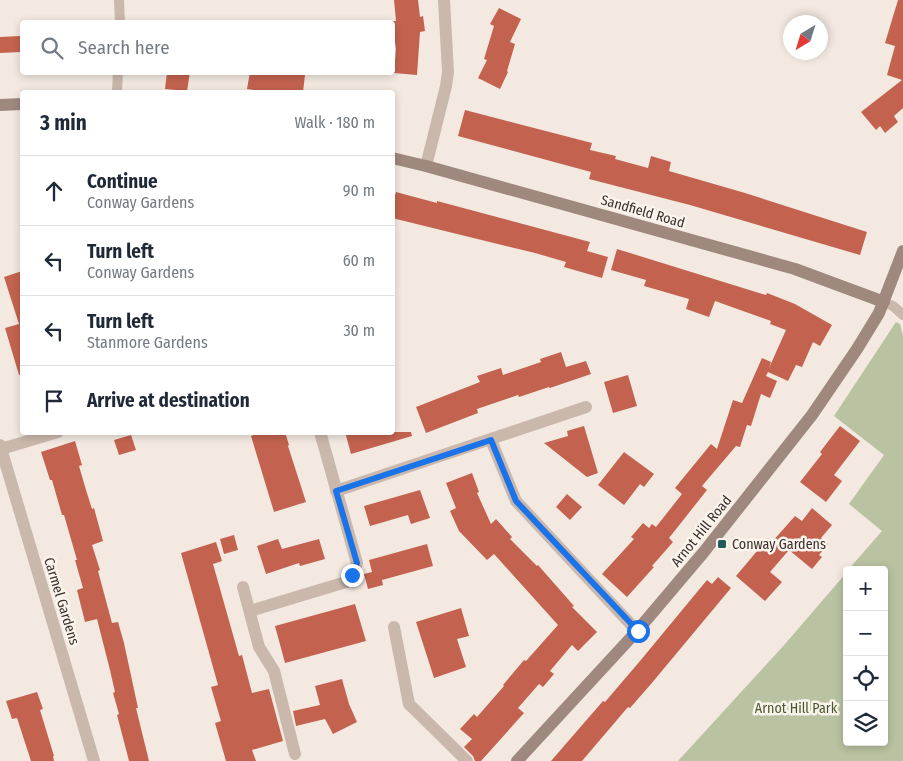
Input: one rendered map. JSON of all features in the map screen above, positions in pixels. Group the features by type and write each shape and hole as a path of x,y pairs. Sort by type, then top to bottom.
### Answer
{"street":[{"path":"426,166 448,72 444,0"},
{"path":"0,105 20,104"},
{"name":"Sandfield Road","path":"395,159 795,269 884,302"},
{"name":"Arnot Hill Road","path":"517,761 638,631 704,553 812,416 879,313 903,250"},
{"path":"336,491 586,407"},
{"name":"Carmel Gardens","path":"47,435 1,447 94,761"},
{"path":"250,611 346,582 352,575 357,563 321,435"},
{"path":"491,440 516,501 638,631"},
{"path":"243,587 259,647 274,671 295,754"},
{"path":"394,627 409,704 467,761"}],"lane":[{"path":"119,0 120,20"},
{"path":"116,90 118,75"},
{"path":"884,302 903,315"}],"green space":[{"name":"Arnot Hill Park","path":"896,322 900,324 903,336 903,761 678,761 785,644 843,577 843,746 888,746 888,566 851,566 882,531 849,504 884,455 834,416"}],"building":[{"path":"394,0 418,0 420,17 423,16 425,31 420,32 417,75 395,73 396,21"},
{"path":"898,0 903,0 903,108 894,116 898,122 885,133 880,126 876,130 861,112 902,80 887,75 895,46 885,43"},
{"path":"499,8 521,19 510,42 515,44 508,72 500,89 478,78 487,60 484,59 494,26 490,24"},
{"path":"20,36 20,52 0,53 0,37"},
{"path":"167,75 190,75 187,90 165,89"},
{"path":"249,75 305,75 303,90 247,89"},
{"path":"465,110 592,143 590,150 616,156 615,159 648,168 651,156 671,162 669,171 867,232 860,255 690,205 589,179 591,172 458,136"},
{"path":"396,192 437,203 437,201 590,242 587,251 608,257 602,278 564,267 566,262 535,253 395,219"},
{"path":"617,249 766,295 767,293 795,304 832,325 820,346 813,342 802,367 796,365 788,381 768,372 766,376 777,381 770,398 761,394 751,426 747,425 740,447 736,446 702,486 707,490 669,538 673,542 627,597 602,574 634,539 631,537 643,523 649,528 652,524 656,527 682,494 675,488 711,444 717,449 733,400 742,403 762,358 771,362 769,368 786,330 770,324 771,321 715,301 709,317 686,309 689,299 644,286 646,280 611,270"},
{"path":"20,272 20,375 5,328 19,324 4,277"},
{"path":"561,352 566,367 586,361 591,374 477,409 478,413 426,433 416,407 480,382 477,376 501,368 503,375 541,362 540,359"},
{"path":"628,375 637,406 613,413 604,382"},
{"path":"584,426 598,473 587,477 544,443 568,436 567,431"},
{"path":"840,426 860,441 834,475 842,481 826,502 800,482 822,454 820,452"},
{"path":"395,432 411,432 412,436 351,454 346,435 395,435"},
{"path":"131,435 136,450 119,455 114,440"},
{"path":"286,435 306,502 274,512 251,436"},
{"path":"75,441 82,465 79,466 103,541 92,545 100,570 98,571 112,623 118,622 124,643 138,708 136,708 149,761 129,761 117,715 119,714 113,693 115,692 97,619 85,622 77,590 83,588 75,560 77,560 64,515 62,515 52,480 50,480 41,452"},
{"path":"624,452 654,474 644,487 640,484 624,505 598,485"},
{"path":"472,473 479,492 477,493 491,524 496,519 512,537 510,539 538,565 574,606 572,607 597,632 578,651 572,645 550,671 554,674 543,687 539,684 518,708 524,713 481,761 475,761 473,756 464,747 472,739 460,729 474,714 477,717 524,660 526,661 558,625 494,554 487,560 459,531 450,511 456,508 446,483"},
{"path":"420,490 430,518 411,524 408,515 370,526 364,506"},
{"path":"567,494 582,507 570,520 556,507"},
{"path":"812,508 832,525 821,538 828,544 819,555 822,557 812,569 789,550 770,572 782,582 765,601 736,576 768,538 772,542 795,516 802,521"},
{"path":"234,535 238,550 224,554 220,539"},
{"path":"278,539 282,549 319,539 325,559 300,566 299,563 266,574 257,546"},
{"path":"216,542 222,561 213,564 239,656 242,655 252,693 269,689 283,741 252,750 256,761 226,761 215,723 221,721 211,687 218,685 181,553"},
{"path":"427,544 433,566 382,580 383,585 368,589 364,574 372,572 369,560"},
{"path":"718,577 731,588 651,684 630,708 628,707 582,761 551,761 603,701 605,702 707,580 712,584"},
{"path":"355,604 366,641 285,663 275,626"},
{"path":"461,608 469,636 457,639 466,667 434,678 416,622"},
{"path":"342,679 349,704 357,722 333,734 325,719 296,726 293,711 320,705 315,686"},
{"path":"37,692 43,709 40,710 54,761 31,761 17,718 12,719 6,701"}],"place":[{"name":"Conway Gardens","path":"722,544"}],"route":[{"path":"352,575 357,563 336,491 491,440 507,483 516,501 638,631"}]}
